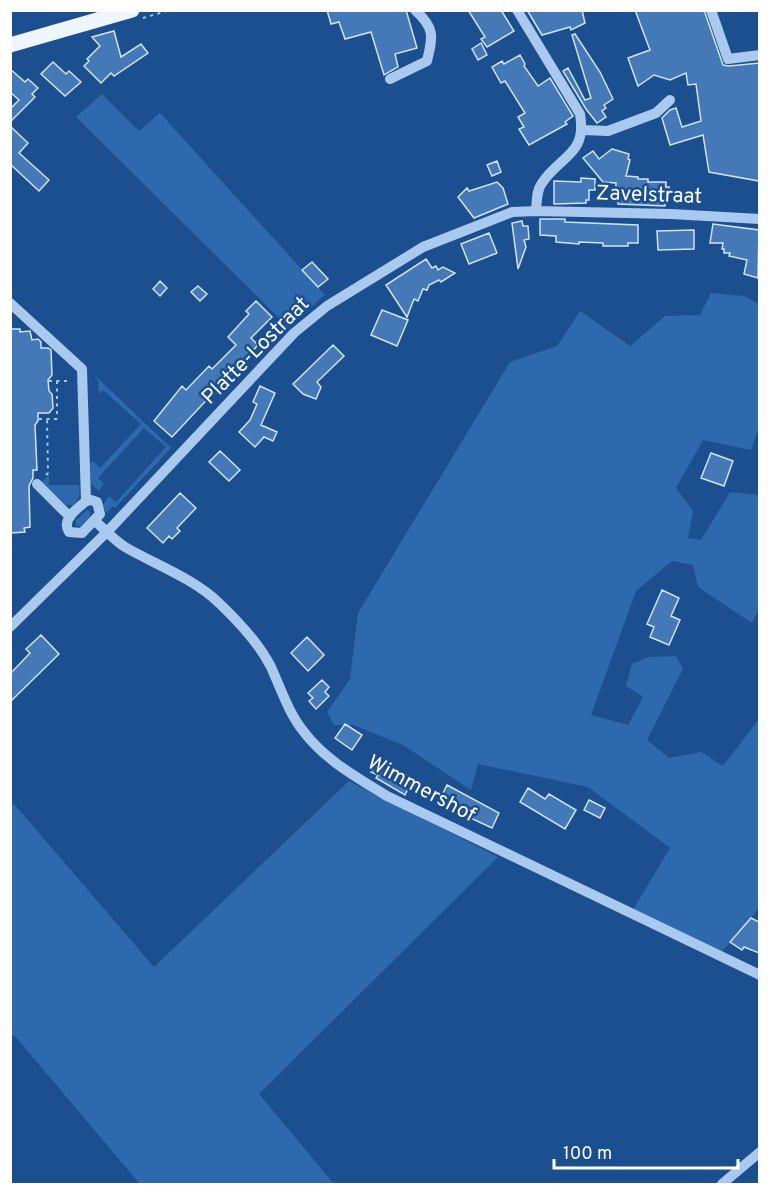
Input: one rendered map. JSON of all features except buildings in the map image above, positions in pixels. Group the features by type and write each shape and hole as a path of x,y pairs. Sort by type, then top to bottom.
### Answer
{"main road":[{"path":"10,45 132,10"}],"street":[{"path":"390,79 427,61 432,41 428,22 415,10"},
{"path":"517,10 580,114 583,130 578,146 541,184 536,211"},
{"path":"711,10 728,59 759,54"},
{"path":"583,130 608,131 656,113 670,100"},
{"name":"Zavelstraat","path":"536,211 711,215 759,219"},
{"name":"Platte-Lostraat","path":"10,627 107,532 294,333 327,306 423,248 512,212 536,211"},
{"path":"10,303 81,369 86,501 67,520 66,527 69,532 82,533 100,514 97,502 86,501"},
{"path":"37,484 70,517"},
{"name":"Wimmershof","path":"94,520 123,546 182,577 218,601 249,633 270,666 303,732 351,773 387,796 759,975"},
{"path":"722,1185 759,1152"}],"path":[{"path":"49,381 82,380"},
{"path":"39,419 59,419 57,381"},
{"path":"47,419 48,473"}],"shaded area":[{"path":"102,94 139,131 160,113 325,295 288,327 76,117"},
{"path":"711,293 744,296 759,304 759,427 751,450 703,440 676,488 693,511 688,538 701,540 730,492 759,495 759,609 752,623 698,587 693,565 672,561 636,591 591,715 628,725 643,697 626,686 632,664 648,657 676,656 683,669 647,740 669,758 701,752 723,766 759,719 759,908 719,955 631,913 670,848 588,787 478,764 471,790 403,745 353,725 334,725 327,712 350,679 358,613 510,362 557,346 580,311 630,346 665,316 700,315"},
{"path":"87,368 171,448 115,508 113,506 107,513 102,506 109,496 116,502 166,447 144,428 98,478 104,484 99,491 91,484 90,464 93,461 100,468 141,424 103,390 99,394 98,380"},
{"path":"49,475 49,485 79,485 79,496 73,505 66,505 42,482"},
{"path":"87,510 90,511 90,517 81,526 76,526 76,520"},
{"path":"349,781 498,857 259,1094 334,1184 140,1184 14,1035 11,1037 10,807 14,804 154,967"}]}
